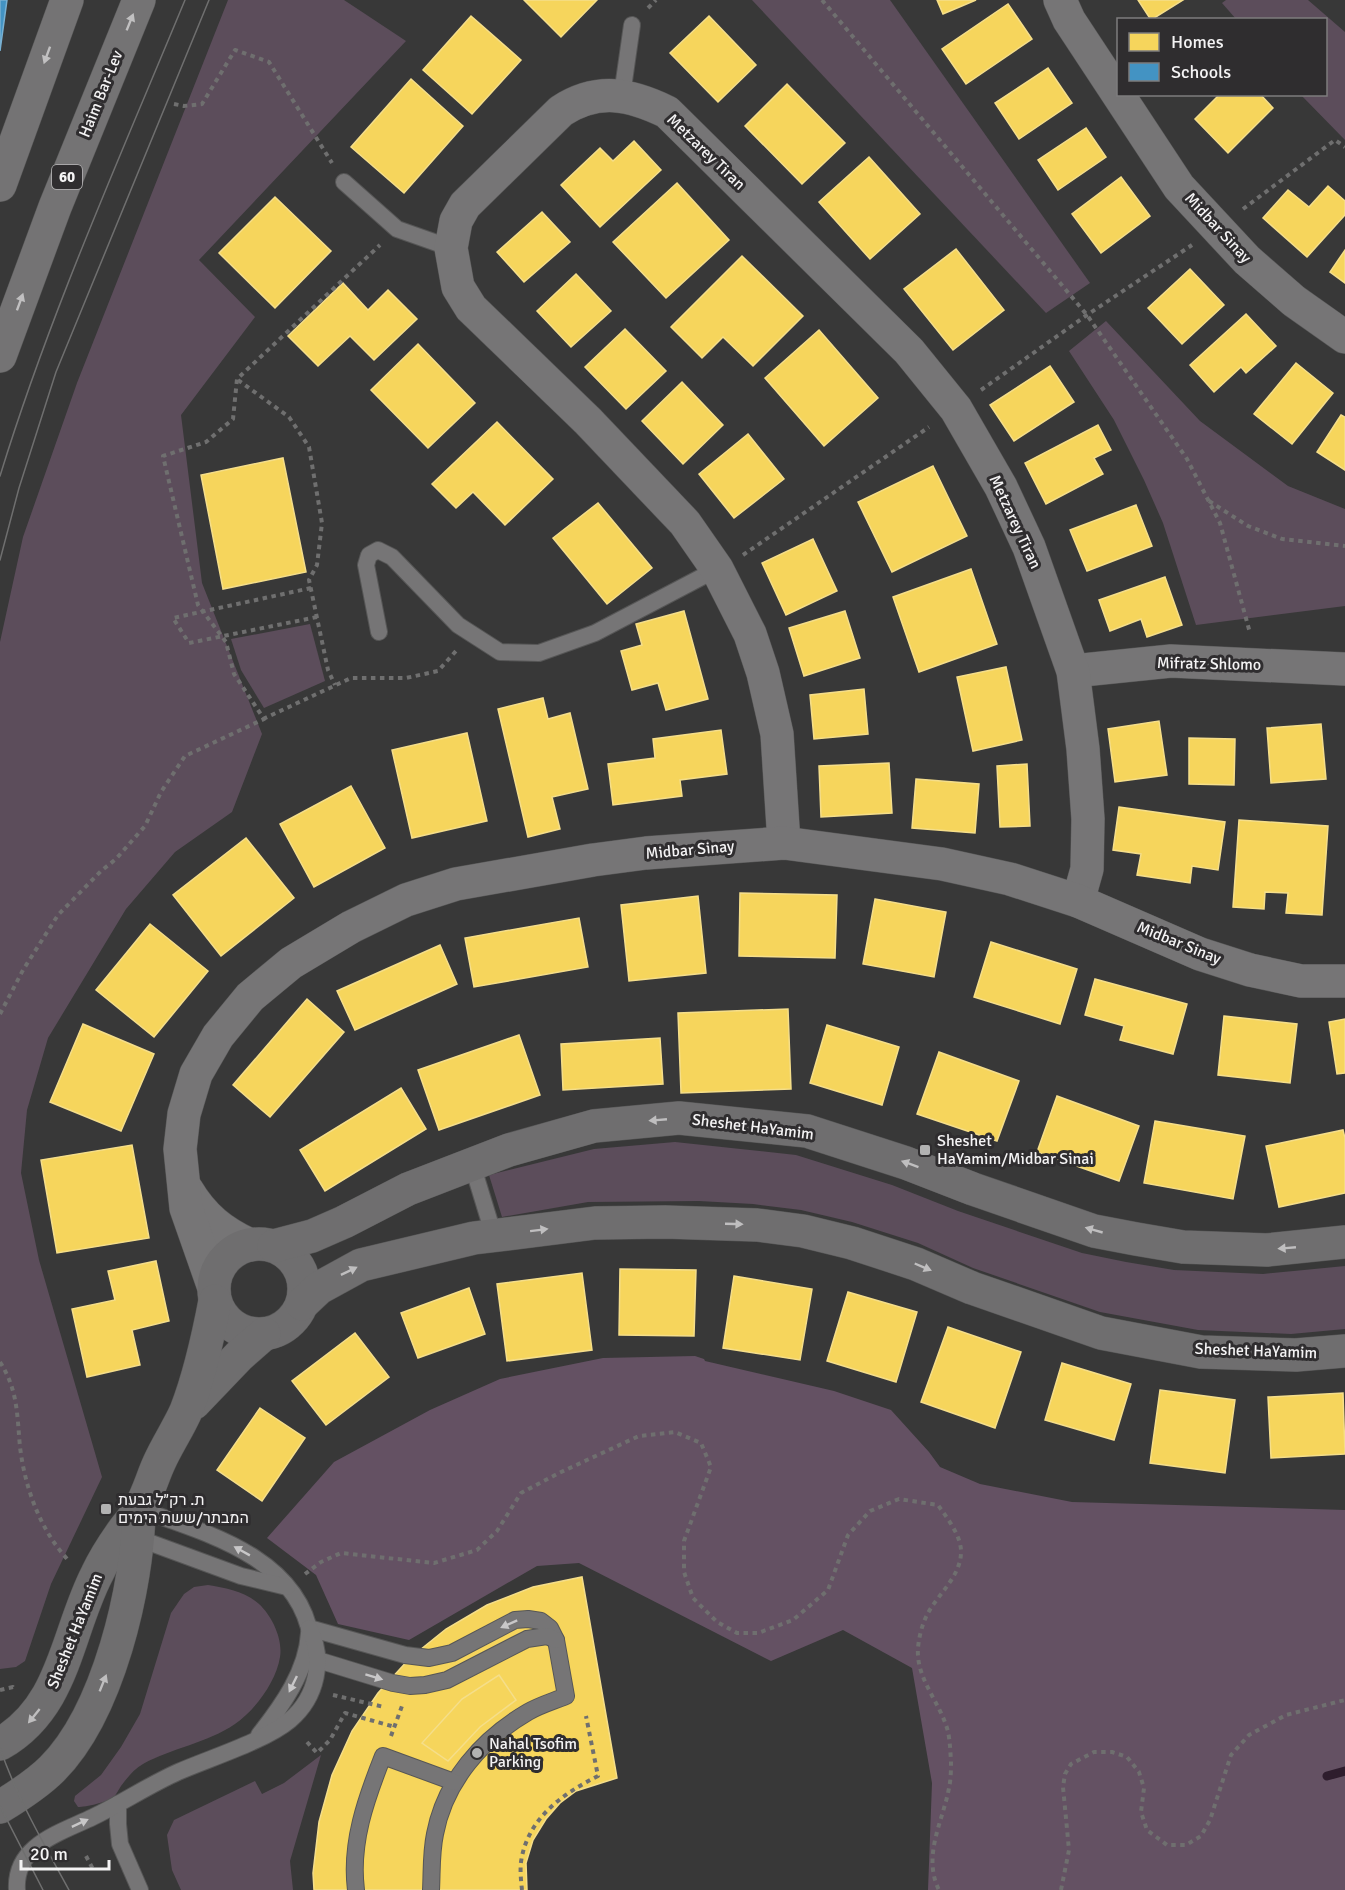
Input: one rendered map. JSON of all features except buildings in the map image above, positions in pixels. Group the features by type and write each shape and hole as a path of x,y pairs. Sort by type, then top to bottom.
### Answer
{"highway":[{"path":"0,185 67,0"},
{"name":"Haim Bar-Lev","path":"0,356 55,207 139,0"}],"street":[{"name":"Midbar Sinay","path":"1059,0 1069,20 1117,92"},
{"name":"Metzarey Tiran","path":"784,843 777,734 763,673 750,634 717,568 685,523 588,421 471,308 458,287 451,248 456,221 465,205 561,111 577,101 622,95 667,112 909,351 939,386 966,428 1001,488 1029,547 1073,671 1083,749 1088,819 1087,869 1078,901"},
{"name":"Midbar Sinay","path":"1119,96 1179,186 1216,229 1294,301 1345,337"},
{"name":"Mifratz Shlomo","path":"1073,671 1171,661 1345,669"},
{"name":"Midbar Sinay","path":"214,1293 186,1208 180,1149 184,1113 196,1074 218,1036 250,998 291,963 351,927 406,900 456,884 646,853 784,843 942,864 1010,879 1078,901 1200,954 1250,970 1301,981 1345,981"},
{"name":"Sheshet HaYamim","path":"262,1245 312,1236 408,1189 508,1150 594,1126 679,1118 807,1131 906,1163 1094,1231 1183,1246 1267,1250 1345,1242"},
{"name":"Midbar Sinay","path":"182,1181 204,1215 217,1227 262,1245"},
{"name":"Sheshet HaYamim","path":"302,1304 319,1288 361,1265 474,1238 595,1223 757,1225 803,1231 852,1243 916,1264 972,1288 1101,1333 1202,1352 1296,1355 1345,1351"},
{"path":"262,1245 288,1254 299,1267 305,1289 297,1314 286,1326 264,1334 249,1333 234,1327 225,1320 219,1311 214,1293 218,1270 229,1255 243,1246 262,1245"},
{"name":"Sheshet HaYamim","path":"0,1744 14,1736 30,1722 46,1700 62,1667 96,1575 133,1527 159,1463 185,1413 202,1363 214,1293"},
{"name":"Sheshet HaYamim","path":"185,1413 222,1372 264,1334"},
{"name":"Sheshet HaYamim","path":"0,1807 20,1795 52,1769 84,1725 113,1657 129,1596 133,1527"}],"lane":[{"path":"622,95 632,25"},
{"path":"344,182 397,229 451,248"},
{"path":"379,632 366,565 369,555 378,550 392,557 458,625 500,652 539,652 595,633 717,568"},
{"path":"472,1164 494,1236"},
{"path":"133,1527 242,1576 287,1587"},
{"path":"17,1890 17,1875 22,1862 42,1841 118,1804 147,1786 284,1724 302,1706 315,1680 318,1660 301,1606 270,1569 245,1551 205,1533 133,1527"},
{"path":"309,1628 405,1655 429,1658 452,1653 515,1620 541,1621 550,1628 556,1640 566,1696 530,1711 498,1731 471,1758 454,1782 442,1809 435,1834 431,1890"},
{"path":"257,1738 291,1689 305,1656 309,1628"},
{"path":"318,1660 393,1683 410,1686 425,1685 447,1680 527,1639 547,1636 556,1640"},
{"path":"356,1890 356,1845 362,1815 383,1756 454,1782"},
{"path":"118,1804 120,1844 140,1890"}],"path":[{"path":"822,0 1087,315 1187,459 1220,523 1259,665"},
{"path":"174,104 184,106 202,104 236,50 269,62 344,182"},
{"path":"979,392 1087,315 1216,229 1335,140 1345,147"},
{"path":"260,720 264,719 234,674 226,642 198,605 163,456 206,442 233,419 237,379 397,229"},
{"path":"237,379 290,417 309,447 322,523 317,565 309,580 328,670 335,685"},
{"path":"717,568 745,554 937,421"},
{"path":"1209,501 1248,526 1282,538 1345,546"},
{"path":"311,588 173,618 189,643 317,617"},
{"path":"0,1014 23,970 58,915 100,871 116,859 146,826 161,792 185,756 351,678 406,678 438,670 472,634"},
{"path":"0,1362 10,1377 18,1409 21,1448 31,1499 58,1550 71,1563"},
{"path":"306,1574 321,1562 341,1553 434,1563 477,1551 497,1531 521,1493 639,1436 675,1432 701,1443 711,1467 684,1540 684,1572 693,1598 717,1622 737,1634 758,1633 793,1620 828,1590 849,1535 870,1511 899,1499 938,1505 952,1527 961,1549 957,1572 927,1615 921,1631 918,1650 920,1671 941,1713 950,1741 950,1787 935,1835 933,1860 939,1890"},
{"path":"383,1756 410,1686"},
{"path":"333,1695 353,1700"},
{"path":"1061,1890 1069,1850 1063,1787 1065,1774 1071,1764 1094,1752 1112,1752 1127,1757 1139,1772 1144,1788 1141,1812 1147,1830 1167,1845 1186,1845 1201,1836 1210,1820 1231,1755 1249,1735 1286,1715 1345,1700"},
{"path":"307,1742 317,1753 330,1740 345,1713 395,1727"},
{"path":"522,1890 521,1862 528,1838 541,1817 556,1800 598,1776 586,1716"},
{"path":"86,1856 94,1870"}],"shaded area":[{"path":"228,0 344,0 406,41 199,260 255,317 181,415 202,583 262,734 232,812 175,852 126,909 48,1038 27,1110 21,1173 39,1260 102,1477 51,1584 25,1661 16,1667 0,1669 0,642 23,537 77,383"},
{"path":"752,0 890,0 1090,283 1046,313"},
{"path":"1226,0 1308,0 1345,32 1345,140 1302,96 1327,96 1327,18 1235,18 1222,3"},
{"path":"1106,321 1200,421 1288,486 1345,509 1345,606 1196,625 1163,523 1144,480 1114,420 1069,351"},
{"path":"310,624 325,681 264,708 241,670 231,639"},
{"path":"675,1142 796,1155 892,1185 958,1211 1082,1253 1126,1262 1174,1270 1263,1274 1345,1266 1345,1329 1291,1334 1198,1330 1100,1312 973,1268 918,1243 852,1222 801,1210 699,1201 588,1202 502,1217 489,1175 594,1149"},
{"path":"695,1356 705,1361 834,1391 891,1410 940,1467 980,1484 1072,1502 1345,1510 1345,1890 928,1890 932,1783 912,1668 843,1630 771,1661 579,1563 537,1566 409,1640 338,1624 316,1575 267,1538 334,1462 430,1410 500,1379 603,1358"},
{"path":"208,1585 248,1596 264,1609 272,1621 280,1643 280,1657 274,1676 264,1695 243,1718 224,1731 137,1768 110,1800 78,1807 74,1801 75,1796 101,1775 140,1714 171,1613 184,1594 194,1587"},
{"path":"321,1755 290,1861 293,1890 181,1890 172,1870 167,1835 174,1820 255,1781 262,1794 284,1783"}],"waterway":[{"path":"1327,1776 1345,1771"}],"tram line":[{"path":"0,476 63,295 185,0"},
{"path":"0,560 19,488 56,372 209,0"},
{"path":"0,1748 23,1803 69,1890"},
{"path":"0,1806 43,1890"}],"place":[{"name":"Sheshet HaYamim/Midbar Sinai","path":"925,1150"},
{"name":"ת. רק״ל גבעת המבתר/ששת הימים","path":"106,1509"},
{"name":"Nahal Tsofim Parking","path":"477,1753"}]}
